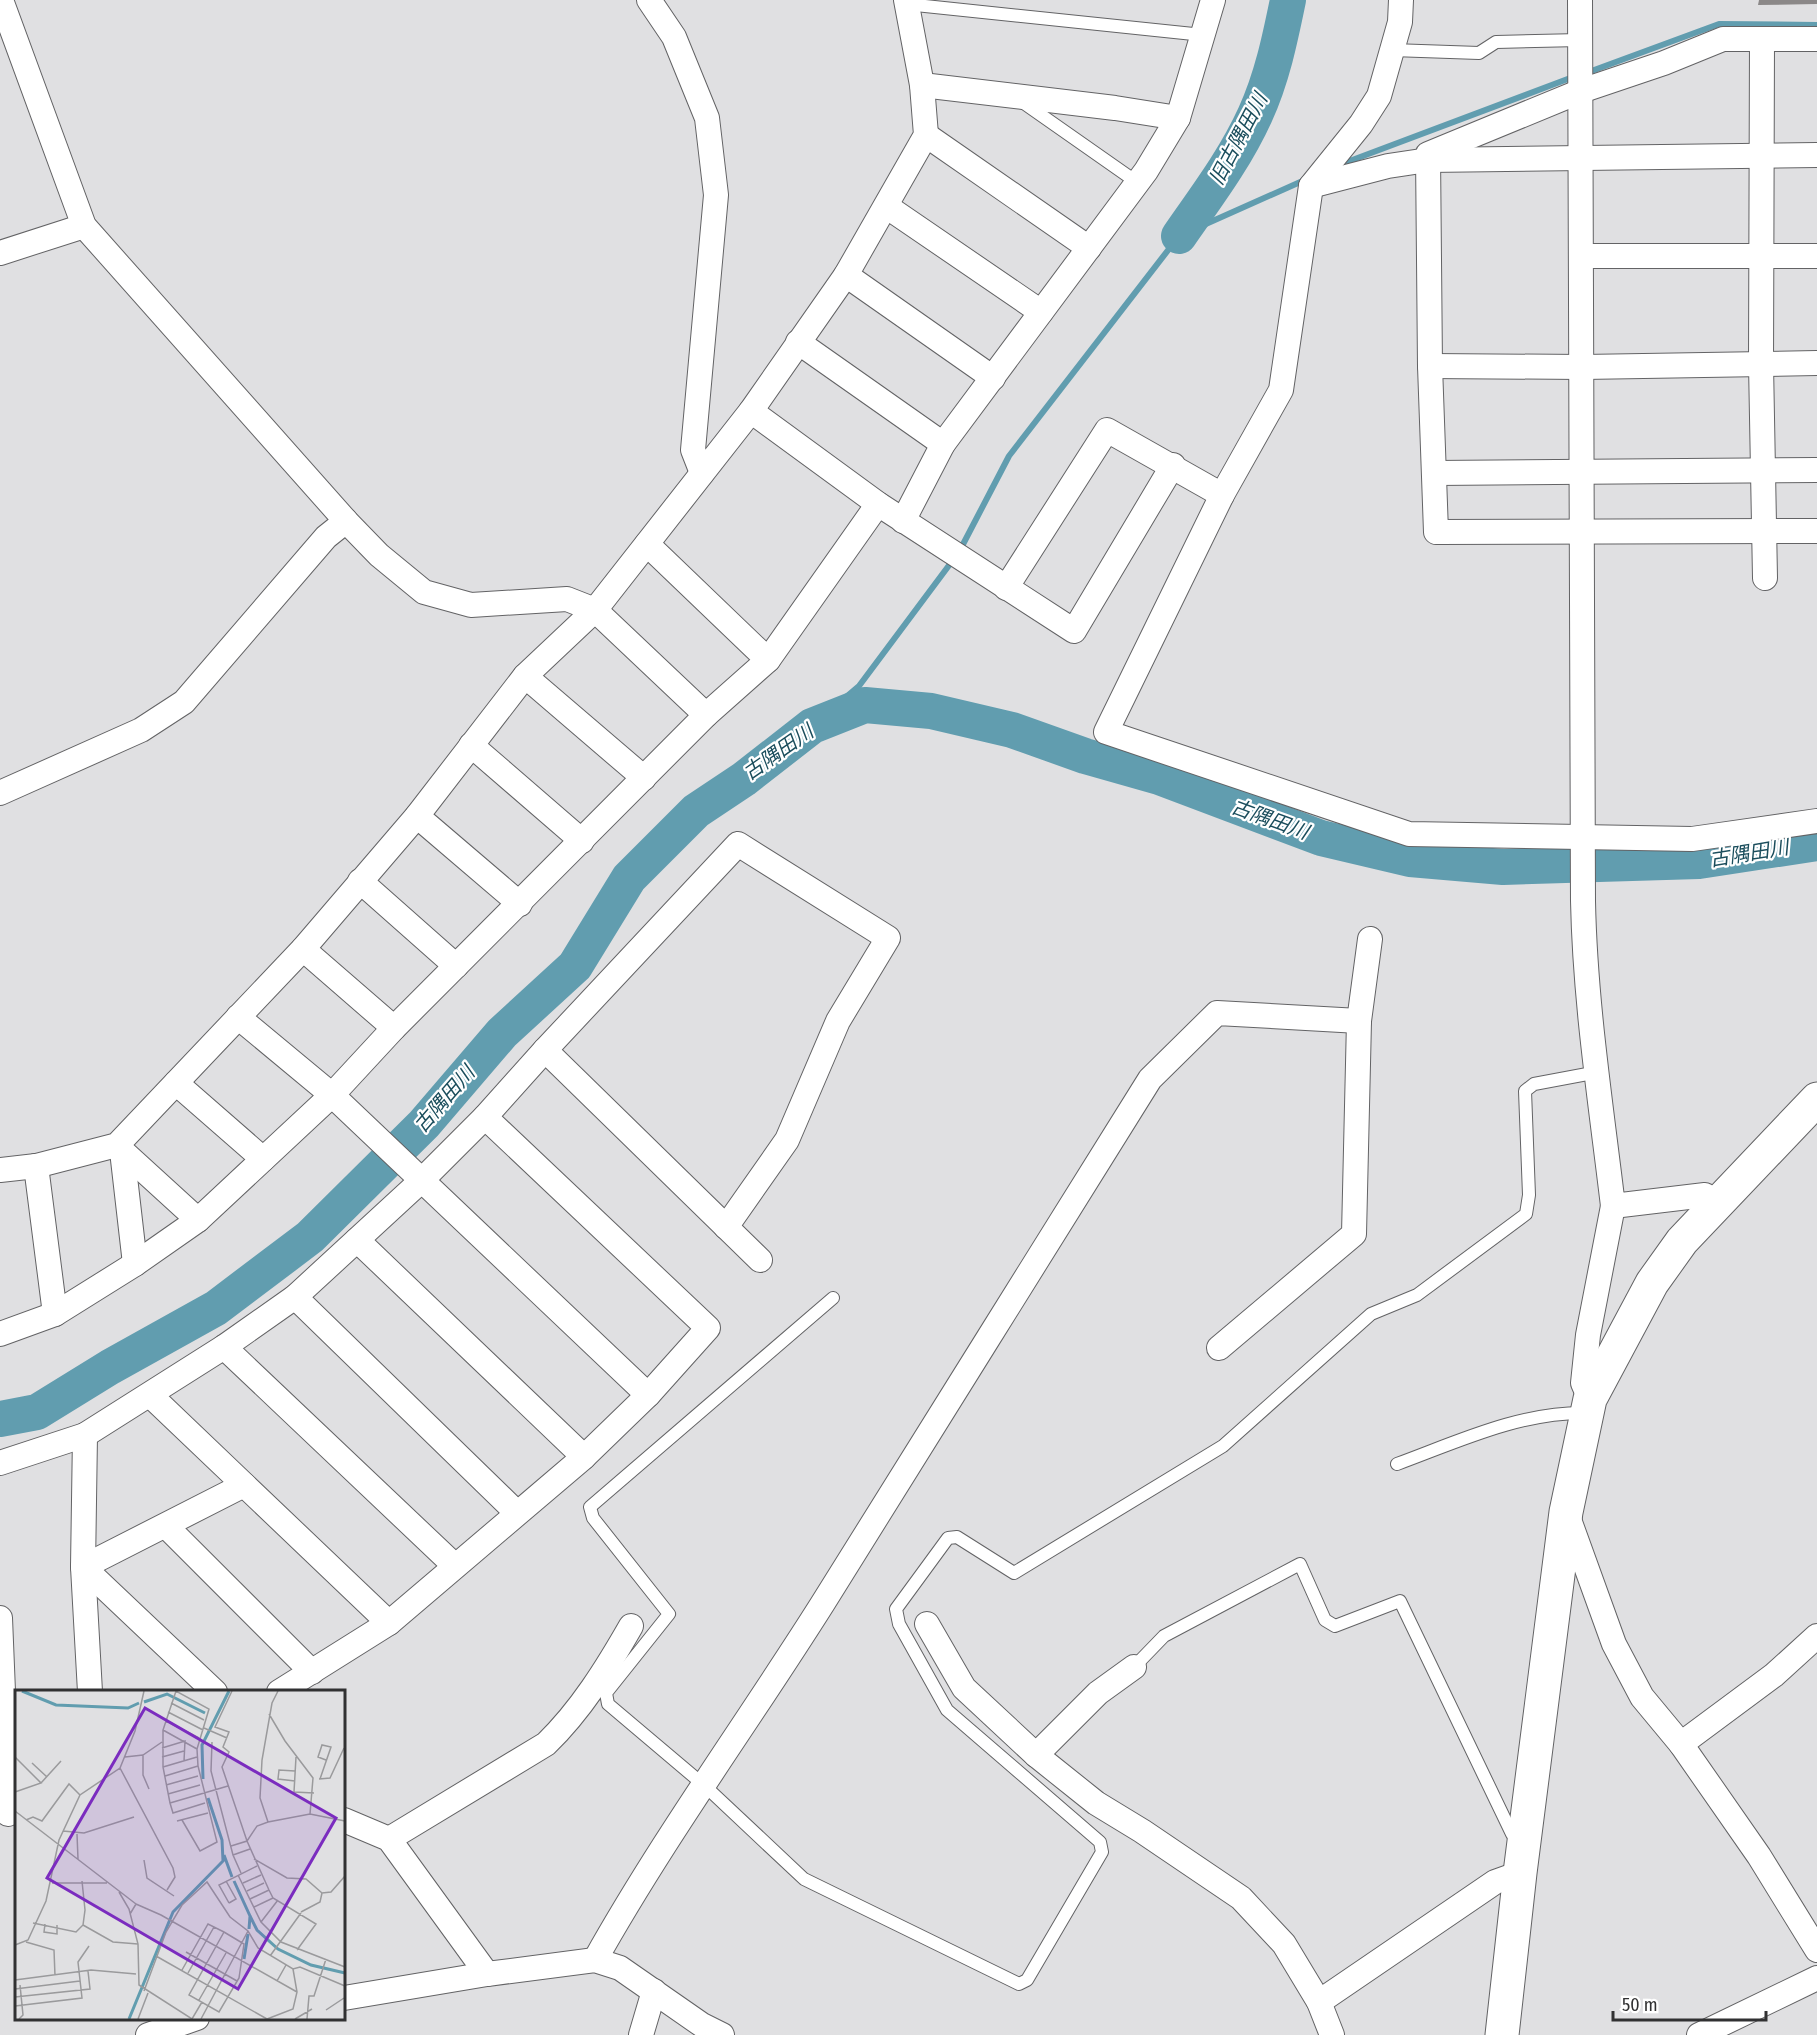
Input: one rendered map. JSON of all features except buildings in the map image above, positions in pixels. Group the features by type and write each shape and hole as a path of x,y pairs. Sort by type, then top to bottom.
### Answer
{"street":[{"path":"2,0 84,226 346,521 379,555 424,592 471,605 567,598 595,610 706,715"},
{"path":"649,0 674,37 707,118 710,140 716,195 693,450 702,473"},
{"path":"903,521 943,444 1138,183 1178,118 1213,0"},
{"path":"1401,0 1400,21 1379,96 1361,124 1311,186 1281,390 1222,495 1106,732 1409,834 1692,839 1817,821"},
{"path":"1580,0 1584,953 1613,1206 1588,1335 1583,1383 1589,1406"},
{"path":"0,1170 36,1166 119,1148 176,1083 303,949 417,816 525,676 595,610 751,411 846,275 926,135 922,85 906,2"},
{"path":"1817,39 1723,39 1664,63 1581,92 1428,154 1430,366 1436,532 1817,531"},
{"path":"1762,39 1761,364 1765,578"},
{"path":"922,85 1178,118"},
{"path":"926,135 1089,248"},
{"path":"1311,186 1388,166 1428,160 1582,156 1817,155"},
{"path":"886,206 1041,312"},
{"path":"0,253 84,226"},
{"path":"1582,256 1817,256"},
{"path":"846,275 993,378"},
{"path":"798,342 943,444"},
{"path":"1430,366 1583,367 1817,363"},
{"path":"751,411 878,504 1074,631 1173,465"},
{"path":"1005,588 1107,429 1222,495"},
{"path":"1435,473 1817,470"},
{"path":"0,1334 55,1314 135,1264 198,1220 332,1095 394,1028 706,715 768,660 878,504"},
{"path":"0,793 141,730 184,702 326,537 346,521"},
{"path":"647,544 768,660"},
{"path":"525,676 644,778"},
{"path":"471,745 582,841"},
{"path":"417,816 520,904"},
{"path":"0,1463 86,1435 224,1347 295,1297 357,1240 418,1176 485,1117 738,844 888,938 838,1021 787,1140 726,1227"},
{"path":"360,880 456,966"},
{"path":"1219,1348 1354,1234 1359,1021 1370,939"},
{"path":"303,949 394,1028"},
{"path":"596,1960 639,1882 705,1786 823,1604 1150,1079 1217,1013 1359,1021"},
{"path":"238,1017 332,1095 648,1395"},
{"path":"545,1050 760,1260"},
{"path":"176,1083 263,1159"},
{"path":"1502,2035 1521,1859 1566,1512 1589,1406 1652,1283 1682,1241 1817,1100"},
{"path":"282,1690 389,1623 516,1512 584,1457 648,1395 708,1328 485,1117"},
{"path":"119,1148 198,1220"},
{"path":"119,1148 135,1264"},
{"path":"36,1166 55,1314"},
{"path":"1613,1206 1705,1195 1717,1202"},
{"path":"357,1240 584,1457"},
{"path":"295,1297 516,1512"},
{"path":"224,1347 454,1566"},
{"path":"150,1395 389,1623"},
{"path":"86,1435 83,1567 90,1690"},
{"path":"83,1567 167,1527 244,1485"},
{"path":"1566,1512 1614,1644 1642,1696 1681,1744 1759,1856 1817,1950"},
{"path":"167,1527 312,1672"},
{"path":"83,1567 213,1690"},
{"path":"0,1618 8,1814"},
{"path":"927,1624 964,1688 1036,1755 1096,1803 1240,1898 1284,1944 1319,2002 1332,2035"},
{"path":"388,1839 546,1743 567,1723 608,1666 631,1626"},
{"path":"1681,1744 1774,1676 1817,1636"},
{"path":"1036,1755 1098,1693 1134,1667"},
{"path":"345,1820 388,1839 487,1974"},
{"path":"1319,2002 1495,1882 1521,1859"},
{"path":"345,1998 487,1974 596,1960 620,1968 702,2025 722,2035"},
{"path":"1699,2035 1817,1978"},
{"path":"641,2035 654,1991"},
{"path":"148,2035 194,2020"}],"lane":[{"path":"906,2 1203,34"},
{"path":"1392,50 1479,53 1496,42 1580,40"},
{"path":"1012,95 1138,183"},
{"path":"832,1298 590,1507 593,1518 669,1614 606,1693 608,1704 705,1786 804,1879 1019,1984 1027,1980 1102,1852 1100,1842 947,1710 899,1624 896,1609 948,1538 957,1537 1014,1573 1223,1446 1371,1314 1417,1294 1526,1214 1529,1195 1525,1091 1534,1084 1598,1072"},
{"path":"1397,1464 1511,1423 1589,1406"},
{"path":"1134,1667 1164,1636 1192,1618 1300,1564 1325,1620 1335,1626 1400,1601 1512,1834 1521,1859"}],"waterway":[{"name":"旧古隅田川","path":"1179,236 1229,162 1255,115 1271,73 1288,0"},
{"path":"1586,73 1719,24 1817,25"},
{"path":"1339,165 1573,77"},
{"path":"959,552 1009,456 1179,236 1307,179"},
{"path":"812,726 859,686 953,560"},
{"name":"古隅田川","path":"0,1419 37,1412 110,1367 216,1308 310,1237 424,1124 502,1033 575,966 629,878 696,811 744,779 812,726 865,705 931,711 1012,730 1085,756 1159,777 1321,838 1410,859 1503,867 1699,861 1817,843"}]}
